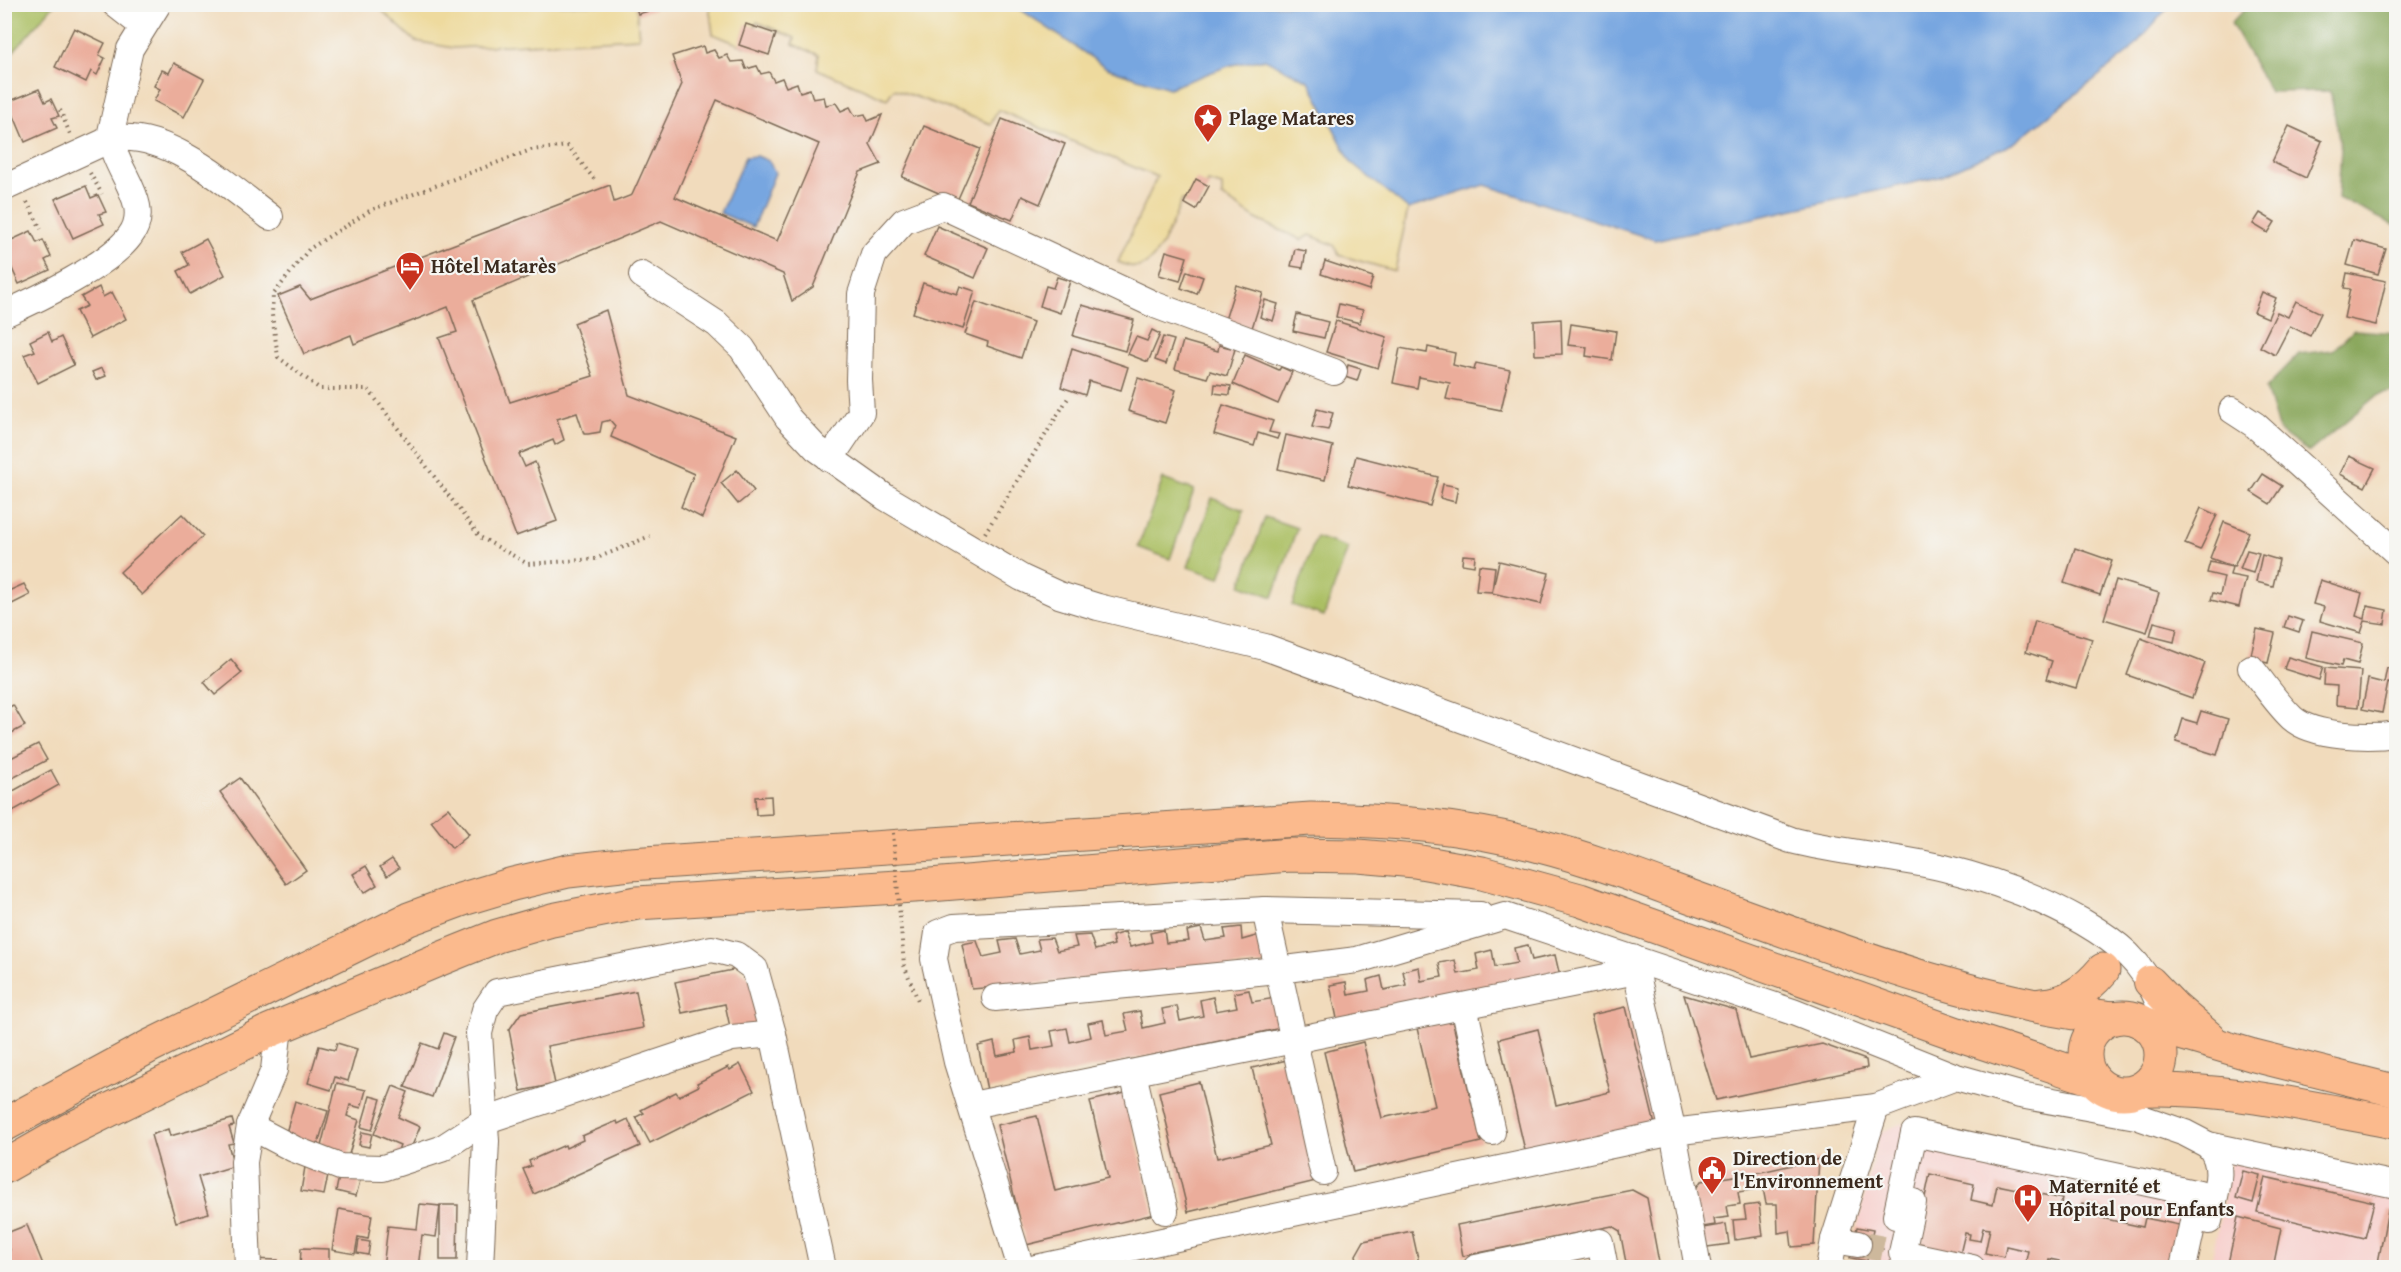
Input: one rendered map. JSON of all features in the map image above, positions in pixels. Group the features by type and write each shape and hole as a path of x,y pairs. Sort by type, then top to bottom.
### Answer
{"highway":[{"path":"4,1125 150,1046 409,919 463,899 568,871 630,864 1311,819 1422,823 1468,830 1541,846 1910,972 2032,1005 2126,1026 2160,1050 2158,1069 2154,1078 2112,1093 1541,888 1482,873 1415,861 1358,856 1290,855 930,885 637,903 552,920 497,936 279,1027 69,1130 4,1167"},
{"path":"2032,1005 2056,1003 2079,994 2103,970"},
{"path":"2112,1093 2086,1068 2084,1056 2086,1043 2126,1026"}],"main road":[{"path":"2150,982 2175,1008 2218,1044"},
{"path":"2126,1026 2218,1044 2308,1070 2397,1091"},
{"path":"2112,1093 2171,1090 2251,1097 2397,1123"}],"street":[{"path":"115,4 143,26"},
{"path":"4,314 33,301 100,262 130,237 138,218 137,209 111,139 126,59 143,26 158,4"},
{"path":"4,188 111,139 125,136 160,143 210,172 270,217"},
{"path":"830,459 861,413 859,380 861,294 874,254 904,221 943,206 1155,305 1334,372"},
{"path":"642,275 717,324 742,348 788,418 800,433 830,459 885,497 1022,578 1078,601 1265,647 1763,831 1819,847 1911,862 1980,878 2042,901 2088,925 2117,943 2135,961 2150,982 2157,999 2126,1026 2102,1002 2103,970 2100,955 2088,925"},
{"path":"2232,410 2255,425 2397,552"},
{"path":"2251,668 2293,720 2317,730 2352,735 2397,734"},
{"path":"1265,910 1323,1172"},
{"path":"1021,1268 957,1062 934,959 938,933 954,927 1265,910 1505,916 1634,965 1793,1012 1956,1077 2020,1095 2112,1093 2157,1122 2208,1145 2397,1185"},
{"path":"995,998 1357,960 1505,916"},
{"path":"480,1268 486,1141 478,1033 485,1010 497,992 712,949 736,955 756,969 823,1268"},
{"path":"972,1105 1464,1006 1634,965"},
{"path":"1634,965 1673,1132 1698,1268"},
{"path":"1464,1006 1492,1132"},
{"path":"248,1268 244,1162 250,1126 274,1070 279,1027"},
{"path":"250,1126 294,1149 340,1167 383,1168 441,1149 484,1121 732,1038 772,1034"},
{"path":"1132,1073 1165,1211"},
{"path":"1036,1268 1673,1132 1876,1107 1956,1077"},
{"path":"1829,1268 1846,1242 1876,1107"},
{"path":"2199,1268 2219,1174 2218,1160 2208,1145"},
{"path":"1972,1268 1892,1251 1909,1219 1924,1148 2196,1206 2182,1268"},
{"path":"1476,1268 1600,1242 1605,1268"}],"path":[{"path":"594,179 568,146 531,150 372,210 309,249 273,295 272,315 278,357 320,389 368,389 480,537 528,564 595,559 650,536"},
{"path":"975,551 1068,398"},
{"path":"893,833 904,965"}],"shaded area":[{"name":"Maternité et Hôpital pour Enfants","path":"1903,1123 2206,1188 2189,1267 1899,1268 1850,1258 1879,1133"},
{"path":"2231,1161 2396,1195 2396,1267 2210,1268"}],"green space":[{"path":"4,5 54,5 5,61"},
{"path":"2248,5 2396,5 2396,226 2338,198 2341,149 2330,91 2270,92 2231,23"},
{"path":"2354,330 2396,333 2396,391 2376,396 2309,452 2279,431 2266,388 2299,354 2333,350"},
{"path":"1163,479 1194,490 1170,559 1138,547"},
{"path":"1212,498 1244,510 1220,578 1188,567"},
{"path":"1265,517 1297,528 1273,597 1241,585"},
{"path":"1316,537 1348,548 1324,616 1292,605"}],"sand":[{"path":"376,5 636,5 639,38 453,48 415,41"},
{"name":"Plage Matares","path":"709,5 1014,5 1107,68 1169,88 1231,65 1266,59 1309,81 1351,162 1408,209 1395,271 1339,255 1334,245 1310,235 1302,240 1256,219 1222,196 1222,186 1208,182 1199,205 1182,200 1164,240 1151,259 1144,265 1136,267 1120,263 1118,262 1157,177 998,110 991,124 894,89 887,99 817,69 819,55 793,44 795,38 757,22 745,47 713,34"}],"water":[{"path":"1014,5 2170,5 2130,51 2014,143 1939,177 1655,240 1485,185 1408,209 1351,162 1309,81 1265,59 1231,65 1169,88 1107,68"},
{"path":"757,156 769,161 775,173 753,227 720,213 745,157"}],"building":[{"path":"635,4 654,4 655,9 638,14"},
{"path":"746,24 776,34 769,55 739,45"},
{"path":"74,28 105,43 99,55 105,58 97,75 91,71 86,82 55,67"},
{"name":"Hôtel Matarès","path":"703,46 705,53 714,50 719,58 727,55 731,62 743,61 746,69 757,66 761,74 769,72 774,81 782,78 786,87 797,83 800,92 810,89 813,99 824,97 826,105 836,103 841,111 850,107 855,116 865,114 868,121 882,115 870,144 881,164 860,172 813,287 792,301 783,274 661,221 473,300 510,402 593,376 574,323 606,310 629,395 736,436 702,518 681,507 694,474 611,437 615,426 610,420 602,422 600,432 584,434 577,413 557,419 564,440 555,445 553,440 519,454 525,467 535,462 557,521 516,536 439,338 457,332 448,307 354,344 351,335 304,354 278,296 300,287 310,299 610,185 614,202 632,195 682,84 672,56","holes":["717,100 819,144 777,241 675,197"]},
{"path":"174,63 204,79 184,117 154,101 160,89 154,86 162,70 169,73"},
{"path":"39,89 45,102 51,99 59,116 52,118 57,128 25,142 8,102"},
{"path":"1002,119 1065,144 1040,204 1022,196 1012,220 968,202"},
{"path":"924,126 980,149 957,201 902,177"},
{"path":"2289,126 2322,141 2306,178 2272,162"},
{"path":"1196,179 1209,186 1196,210 1184,203"},
{"path":"86,186 91,198 98,195 106,212 99,214 104,224 73,238 55,199"},
{"path":"2260,213 2275,222 2268,233 2253,224"},
{"path":"937,226 988,248 975,278 924,256"},
{"path":"31,231 37,243 43,240 51,257 45,260 50,270 19,284 5,253 5,243"},
{"path":"206,239 225,275 190,294 178,271 189,265 182,252"},
{"path":"2354,240 2386,249 2378,274 2347,265"},
{"path":"1295,249 1306,251 1303,268 1291,266"},
{"path":"1166,251 1187,257 1180,281 1159,275"},
{"path":"1325,261 1373,277 1369,290 1321,274"},
{"path":"1187,271 1203,277 1197,294 1181,288"},
{"path":"2347,273 2386,281 2376,325 2344,318 2350,289 2344,288"},
{"path":"1057,277 1070,281 1060,313 1040,306 1046,286 1053,288"},
{"path":"923,283 957,294 960,286 975,291 963,329 913,313"},
{"path":"1236,285 1263,293 1252,328 1225,320"},
{"path":"99,287 103,297 112,292 126,319 90,338 76,311 87,306 81,297"},
{"path":"2262,292 2276,298 2268,318 2254,312"},
{"path":"1265,300 1278,304 1273,321 1260,317"},
{"path":"2296,301 2321,313 2310,336 2290,326 2275,355 2260,347 2277,312 2288,317"},
{"path":"976,302 1033,322 1021,358 987,346 988,342 965,334"},
{"path":"1339,304 1363,310 1360,323 1336,317"},
{"path":"1082,305 1134,320 1125,351 1073,336"},
{"path":"1297,314 1328,322 1324,338 1293,331"},
{"path":"1561,319 1562,354 1535,355 1534,321"},
{"path":"1336,321 1387,337 1378,368 1326,352"},
{"path":"1571,324 1616,331 1612,360 1586,356 1587,347 1568,345"},
{"path":"1152,330 1160,334 1148,362 1128,354 1136,337 1147,341"},
{"path":"48,332 52,342 61,337 74,365 38,383 24,355 35,351 30,341"},
{"path":"1163,337 1174,340 1166,364 1155,360"},
{"path":"1183,341 1218,351 1219,345 1235,349 1227,376 1210,371 1207,378 1175,369"},
{"path":"1428,347 1455,353 1453,365 1474,370 1476,363 1510,370 1501,410 1446,399 1450,383 1419,377 1417,388 1393,383 1400,348 1427,353"},
{"path":"1072,348 1128,367 1121,390 1089,381 1085,395 1061,387"},
{"path":"1245,355 1279,370 1281,367 1292,372 1278,404 1233,384"},
{"path":"1348,365 1361,369 1357,381 1345,377"},
{"path":"102,368 106,376 96,380 92,372"},
{"path":"1138,378 1176,390 1165,423 1128,411"},
{"path":"1215,384 1231,386 1230,395 1214,393"},
{"path":"1223,405 1273,421 1269,432 1279,434 1277,439 1258,433 1254,446 1214,434"},
{"path":"1317,409 1333,413 1328,430 1312,427"},
{"path":"1286,435 1333,446 1325,480 1278,469"},
{"path":"1356,456 1438,477 1430,506 1348,485"},
{"path":"2349,456 2375,468 2365,487 2340,474"},
{"path":"737,470 754,491 738,504 721,483"},
{"path":"2263,474 2282,486 2270,504 2251,492"},
{"path":"1443,484 1458,487 1455,502 1440,498"},
{"path":"2201,508 2217,515 2200,550 2185,544"},
{"path":"182,514 203,536 142,595 120,572"},
{"path":"2224,522 2249,532 2234,567 2210,558"},
{"path":"2075,548 2112,561 2100,595 2064,583"},
{"path":"2247,550 2259,553 2253,573 2240,569"},
{"path":"1463,555 1475,556 1474,566 1462,564"},
{"path":"2262,555 2279,560 2273,586 2256,582"},
{"path":"1499,561 1549,573 1541,604 1492,593"},
{"path":"2210,562 2232,567 2230,575 2246,578 2239,607 2211,600 2213,593 2220,595 2224,577 2207,573"},
{"path":"1479,565 1495,567 1492,592 1476,591"},
{"path":"2116,580 2159,593 2147,632 2104,619"},
{"path":"2320,580 2362,593 2356,616 2365,619 2367,606 2387,610 2385,624 2365,621 2361,633 2320,621 2324,607 2313,604"},
{"path":"24,584 30,595 4,608 4,593"},
{"path":"2288,616 2303,621 2299,632 2284,627"},
{"path":"2035,621 2092,639 2076,688 2046,679 2052,661 2026,652"},
{"path":"2154,622 2177,628 2174,642 2150,636"},
{"path":"2257,629 2275,633 2268,663 2250,659"},
{"path":"2312,631 2363,643 2358,664 2343,660 2341,666 2306,658"},
{"path":"2141,638 2205,663 2192,698 2127,675"},
{"path":"2288,657 2323,667 2319,680 2284,669"},
{"path":"231,659 242,673 215,695 204,682"},
{"path":"2325,668 2361,671 2358,707 2336,705 2337,686 2324,685"},
{"path":"2387,668 2396,670 2396,685 2388,683 2382,713 2362,709 2368,679 2384,683"},
{"path":"13,705 25,726 4,737 4,710"},
{"path":"2201,711 2228,719 2217,755 2176,742 2183,719 2197,723"},
{"path":"38,744 47,760 5,782 5,761"},
{"path":"51,770 59,785 4,816 4,796"},
{"path":"240,778 306,870 286,884 220,792"},
{"path":"771,796 772,814 756,815 755,797"},
{"path":"448,808 469,834 452,848 431,821"},
{"path":"392,859 399,868 387,876 380,867"},
{"path":"366,866 377,885 364,893 353,874"},
{"path":"1241,927 1242,940 1263,934 1270,964 972,989 962,944 977,941 983,957 1002,953 999,941 1015,939 1020,954 1040,950 1037,939 1052,938 1057,951 1077,947 1074,936 1090,935 1095,950 1114,945 1112,936 1125,932 1130,947 1152,942 1150,933 1164,930 1166,943 1189,941 1187,931 1201,928 1205,941 1226,938 1224,929"},
{"path":"1528,945 1532,960 1555,955 1561,981 1339,1028 1330,985 1346,982 1348,995 1369,991 1367,980 1381,976 1384,990 1406,985 1403,971 1419,967 1421,981 1442,977 1439,963 1455,960 1458,974 1479,970 1476,954 1492,950 1495,967 1517,963 1514,948"},
{"path":"737,969 753,981 765,1035 733,1041 725,1004 682,1013 675,982"},
{"path":"1249,990 1252,1002 1275,998 1281,1028 987,1090 978,1046 994,1042 997,1056 1017,1052 1015,1040 1030,1037 1032,1050 1054,1046 1051,1031 1067,1028 1070,1042 1091,1037 1088,1023 1103,1020 1106,1035 1128,1031 1124,1014 1140,1011 1143,1028 1165,1023 1162,1009 1177,1006 1180,1021 1203,1016 1200,1000 1213,997 1216,1011 1237,1007 1234,993"},
{"path":"636,991 643,1028 547,1046 555,1084 521,1091 509,1030 521,1013"},
{"path":"1684,995 1736,1010 1749,1059 1822,1044 1866,1060 1867,1068 1716,1100"},
{"path":"1626,1007 1656,1129 1527,1159 1499,1039 1538,1029 1556,1105 1610,1092 1591,1015"},
{"path":"1452,1020 1481,1142 1353,1172 1324,1052 1363,1042 1382,1118 1435,1106 1417,1028"},
{"path":"444,1033 454,1037 432,1097 405,1087 422,1043 438,1049"},
{"path":"337,1043 357,1049 348,1081 335,1077 331,1090 308,1083 319,1046 335,1050"},
{"path":"1287,1060 1316,1181 1188,1212 1159,1092 1199,1082 1217,1158 1271,1145 1252,1068"},
{"path":"740,1064 754,1091 650,1143 636,1117 644,1113 641,1110 676,1092 679,1096 699,1086 697,1083 728,1067 730,1070"},
{"path":"337,1083 366,1090 361,1108 350,1105 347,1116 359,1120 347,1161 319,1154"},
{"path":"393,1086 408,1092 398,1117 420,1127 400,1174 390,1170 400,1145 374,1134"},
{"path":"1125,1093 1154,1214 1026,1245 997,1125 1037,1116 1055,1191 1108,1178 1090,1101"},
{"path":"370,1096 381,1099 372,1130 361,1127"},
{"path":"295,1101 328,1111 314,1157 282,1147"},
{"path":"232,1119 234,1126 229,1127 234,1143 228,1144 234,1166 198,1177 209,1213 176,1222 151,1135 168,1129 170,1136"},
{"path":"628,1119 640,1146 534,1194 523,1169 531,1166 529,1161 565,1145 566,1148 583,1140 582,1136 617,1121 618,1124"},
{"path":"362,1132 372,1134 369,1147 359,1145"},
{"path":"1819,1159 1814,1245 1792,1247 1790,1231 1778,1233 1777,1204 1766,1204 1763,1188 1738,1192 1740,1204 1727,1206 1729,1217 1714,1219 1715,1225 1697,1228 1692,1194 1701,1181 1761,1172"},
{"path":"305,1167 329,1171 324,1195 301,1191"},
{"path":"2243,1171 2260,1175 2253,1203 2236,1198"},
{"path":"340,1172 361,1177 356,1196 336,1191"},
{"path":"1930,1174 1974,1184 1971,1200 1993,1205 1997,1185 2017,1189 2015,1199 2038,1204 2040,1194 2062,1199 2060,1208 2080,1212 2082,1203 2104,1207 2101,1218 2143,1227 2145,1218 2179,1225 2170,1268 2062,1268 2059,1261 2049,1259 2047,1268 2025,1265 2028,1251 2006,1246 2004,1257 1985,1253 1990,1229 1983,1228 1980,1241 1969,1239 1970,1234 1965,1233 1960,1254 1915,1244"},
{"path":"2265,1177 2374,1202 2365,1238 2257,1212"},
{"path":"1632,1190 1647,1198 1660,1268 1627,1268 1620,1231 1612,1226 1463,1256 1457,1225"},
{"path":"420,1204 440,1206 436,1237 422,1235 418,1268 383,1268 388,1226 417,1229"},
{"path":"1759,1204 1763,1236 1735,1240 1733,1220 1746,1219 1744,1206"},
{"path":"440,1205 458,1205 457,1260 440,1260"},
{"path":"339,1209 372,1215 368,1239 358,1237 355,1254 332,1250"},
{"path":"2388,1210 2396,1212 2396,1268 2377,1268"},
{"path":"2238,1217 2281,1228 2273,1268 2227,1268"},
{"path":"1726,1224 1729,1244 1700,1248 1697,1229"},
{"path":"27,1225 44,1267 4,1268 4,1253 10,1250 4,1234"},
{"path":"1857,1227 1873,1230 1871,1240 1879,1242 1883,1249 1875,1252 1869,1251 1867,1261 1850,1258"},
{"path":"1412,1231 1419,1263 1398,1268 1359,1268 1356,1255 1364,1241"},
{"path":"359,1240 370,1242 368,1255 357,1253"},
{"path":"301,1248 329,1249 329,1268 300,1268"},
{"path":"248,1259 278,1260 278,1268 248,1268"}],"tunnel":[{"path":"1858,1244 1883,1249"}],"place":[{"name":"Plage Matares","path":"1208,144"},
{"name":"Hôtel Matarès","path":"410,292"},
{"name":"Direction de l'Environnement","path":"1712,1196"},
{"name":"Maternité et Hôpital pour Enfants","path":"2028,1224"}]}
